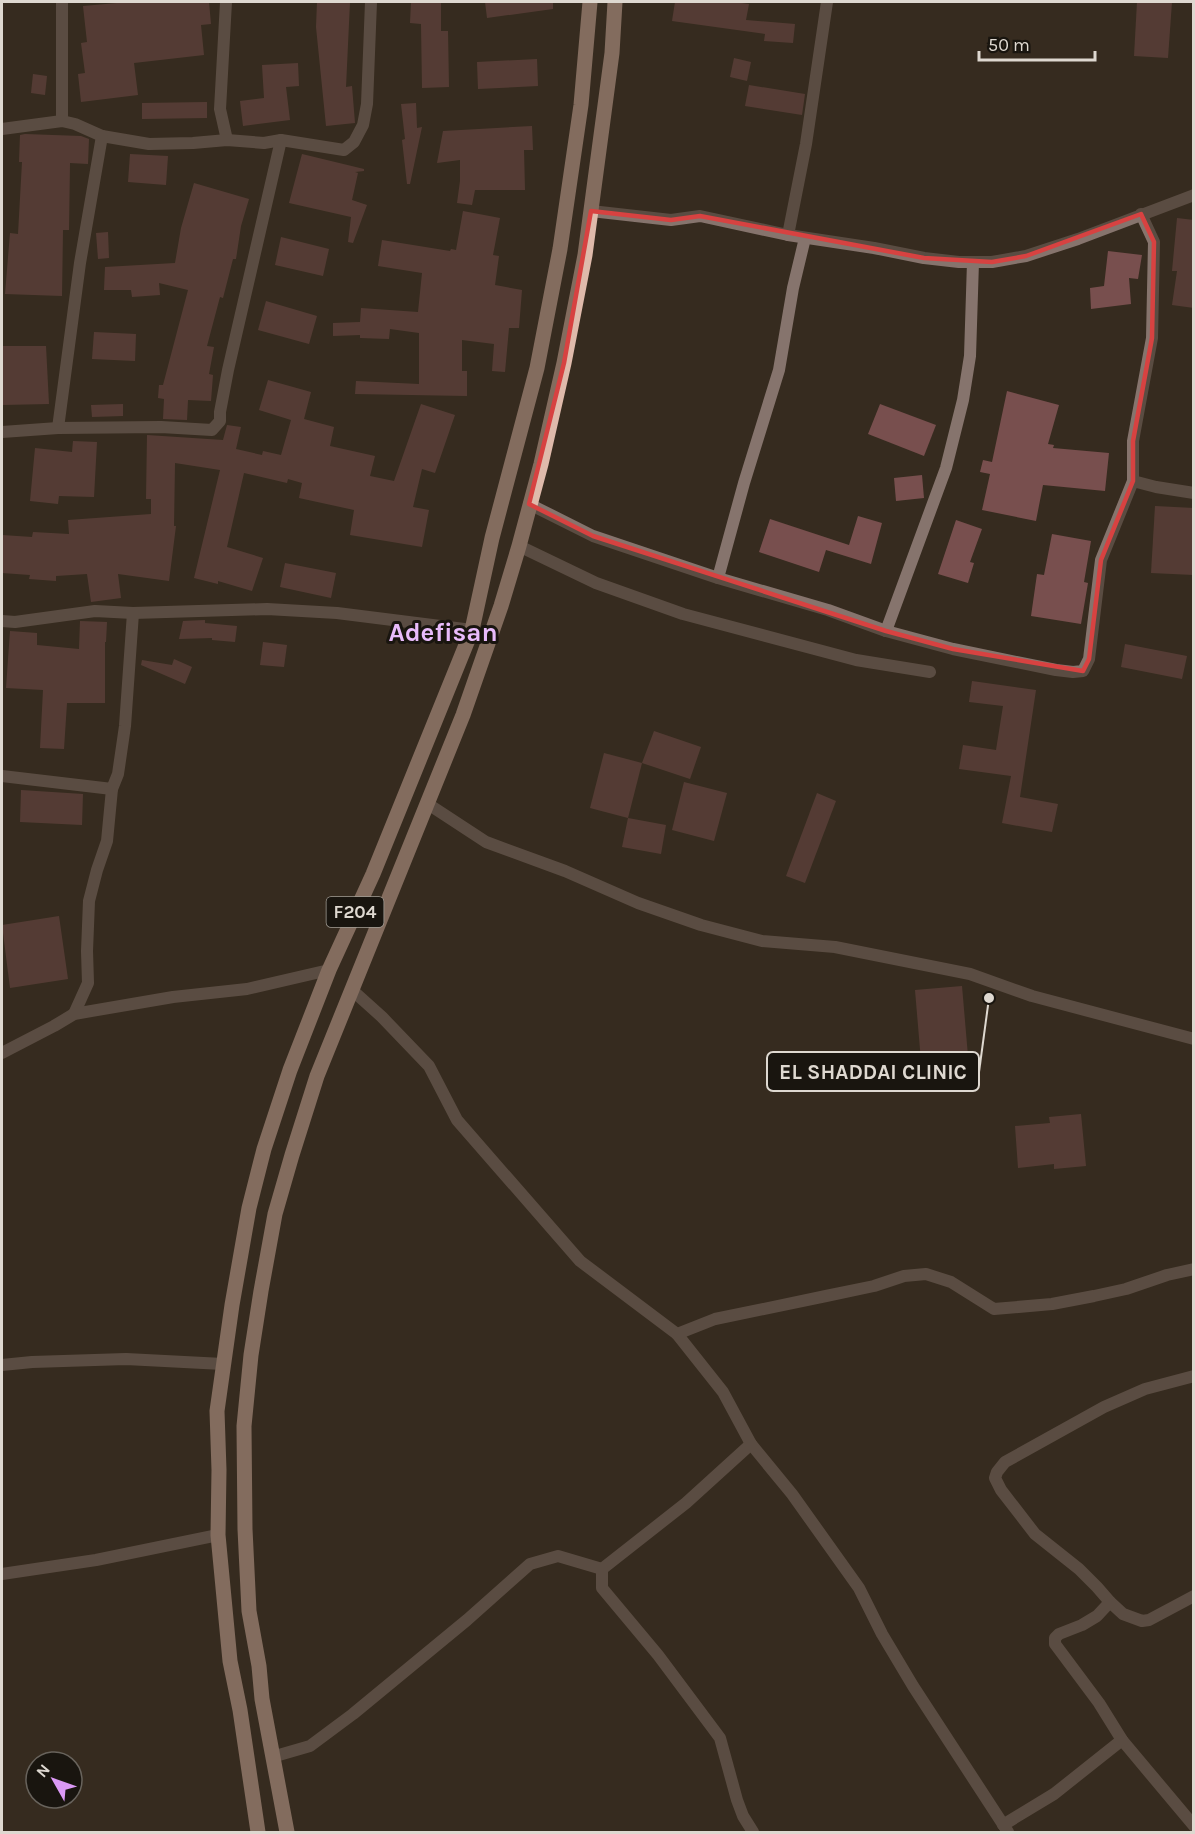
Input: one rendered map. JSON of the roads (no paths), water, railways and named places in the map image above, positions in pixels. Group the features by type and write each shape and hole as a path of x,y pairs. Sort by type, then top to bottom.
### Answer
{"main road":[{"name":"F204","path":"258,1833 240,1710 230,1661 218,1535 217,1411 249,1208 264,1149 290,1070 329,970 372,874 472,630 492,538 537,368 560,249 581,105 590,2"},
{"name":"F204","path":"287,1833 262,1699 259,1666 249,1611 245,1529 244,1426 251,1355 275,1214 317,1076 428,804 481,665 519,546 564,363 585,255 612,53 615,2"}],"street":[{"path":"62,2 62,121"},
{"path":"226,2 220,109 227,140"},
{"path":"2,129 62,121 102,136 149,144 227,140 264,143 281,141 344,150 354,142 363,125 367,104 371,2"},
{"path":"788,235 806,144 827,2"},
{"path":"58,428 80,263 102,136"},
{"path":"2,432 58,428 162,427 213,430 220,421 228,370 281,141"},
{"path":"591,211 671,220 700,216 788,235 924,258 992,262 1026,256 1078,239 1194,195"},
{"path":"529,504 593,536 718,578 828,610 886,631 965,651 1056,670 1083,671 1089,659 1101,560 1133,481 1133,441 1152,338 1154,242 1141,214"},
{"path":"718,578 779,370 793,288 805,238"},
{"path":"886,631 946,468 960,412 970,356 973,262"},
{"path":"1133,481 1194,493"},
{"path":"519,546 596,583 682,614 856,660 930,672"},
{"path":"2,621 15,622 95,611 133,613 267,609 337,613 472,630"},
{"path":"74,1014 88,983 89,901 107,841 111,789 118,774 125,726 133,613"},
{"path":"2,776 111,789"},
{"path":"428,804 486,842 638,903 701,925 762,941 835,947 970,974 1032,996 1194,1039"},
{"path":"2,1053 74,1014 173,997 248,989 329,970"},
{"path":"352,990 382,1017 429,1066 457,1120 580,1262 677,1334 723,1392 752,1444 792,1494 859,1588 882,1634 913,1686 1006,1829 1122,1740"},
{"path":"677,1334 715,1319 836,1294 904,1276 926,1274 951,1282 994,1309 1052,1304 1094,1296 1194,1269"},
{"path":"2,1365 126,1359 223,1365"},
{"path":"1194,1376 1145,1389 1104,1407 1005,1462 995,1478 1001,1490 1035,1534 1079,1569 1123,1614 1142,1621 1159,1616 1194,1596"},
{"path":"602,1569 686,1503 752,1444"},
{"path":"2,1574 96,1560 218,1535"},
{"path":"272,1757 310,1746 467,1620 530,1564 558,1556 602,1569"},
{"path":"602,1569 602,1588 658,1655 720,1738 736,1800 753,1833"},
{"path":"1110,1602 1097,1616 1082,1626 1059,1634 1054,1644 1099,1703 1122,1740 1194,1826"}],"place":[{"name":"EL SHADDAI CLINIC","path":"989,998"}],"district":[{"name":"Adefisan","path":"443,632"}]}
